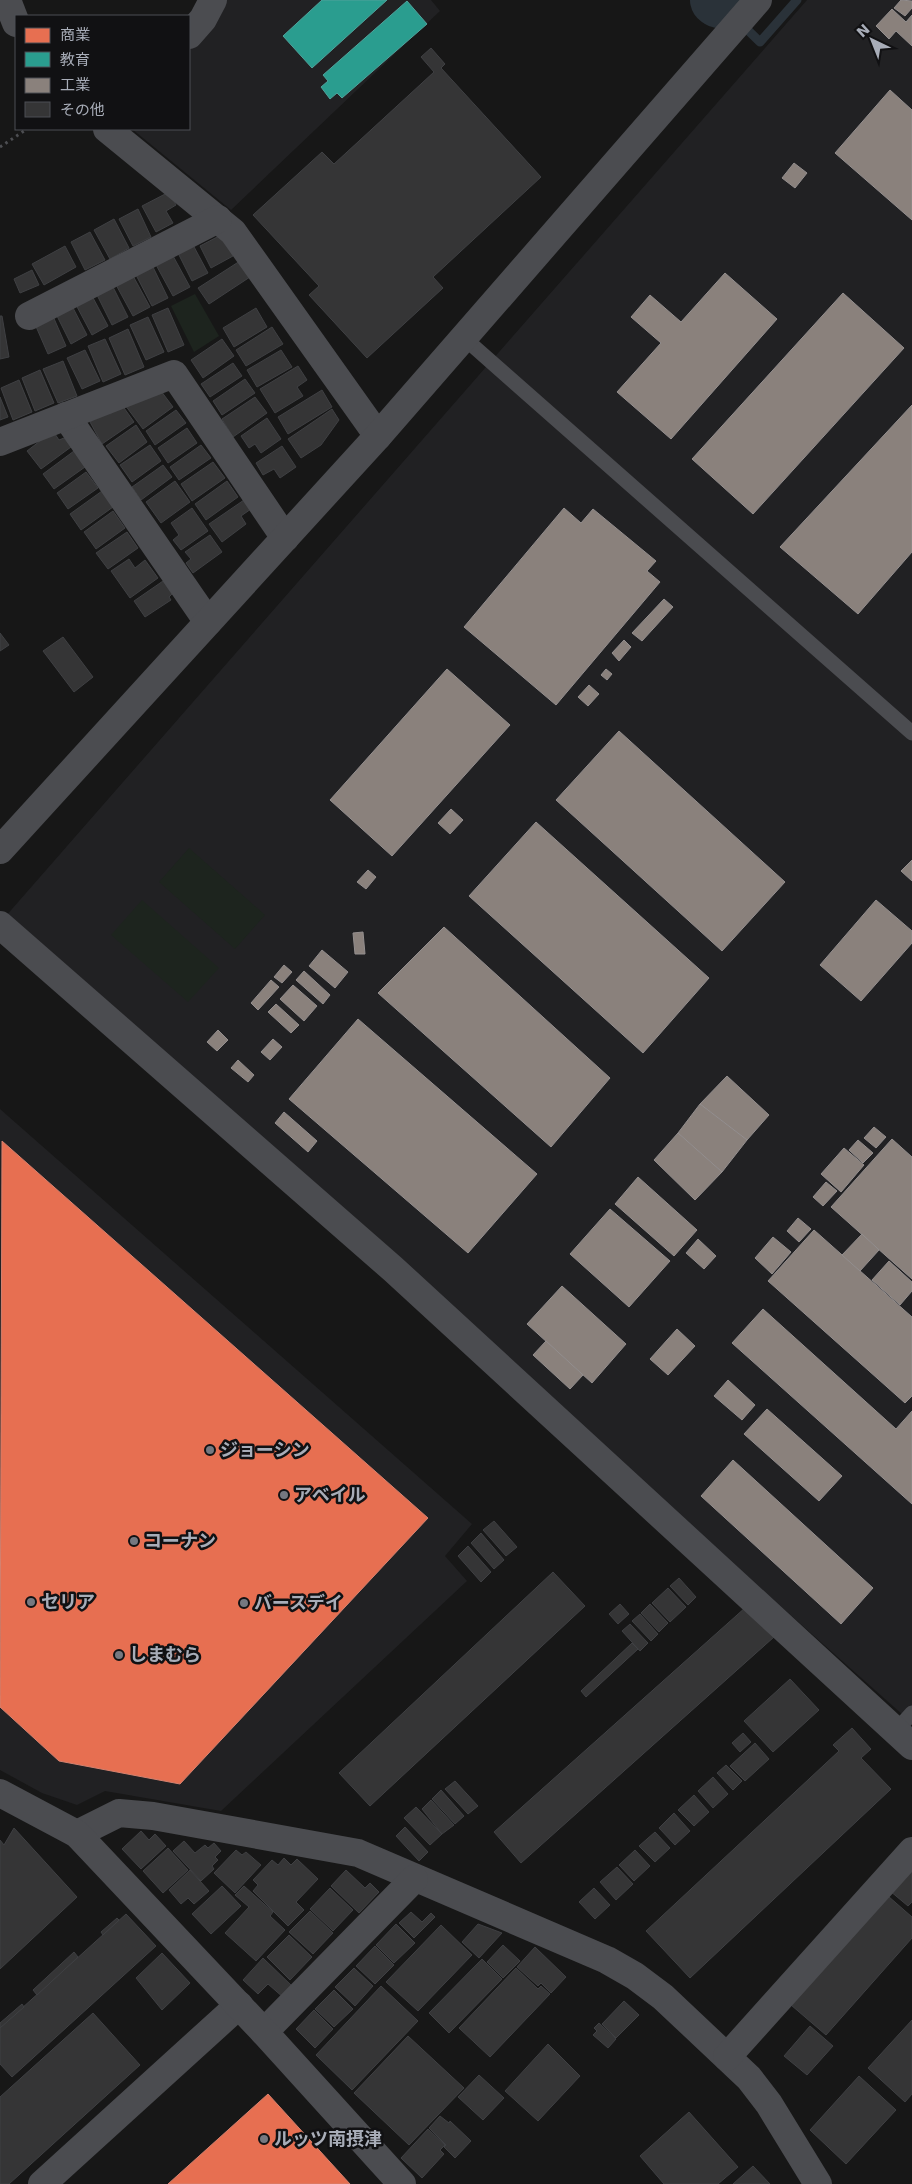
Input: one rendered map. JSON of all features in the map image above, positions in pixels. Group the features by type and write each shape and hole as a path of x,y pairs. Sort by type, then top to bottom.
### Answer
{"street":[{"path":"7,0 15,20"},
{"path":"190,34 203,19 213,0"},
{"path":"0,850 378,436 758,0"},
{"path":"107,130 232,232 378,436"},
{"path":"29,316 218,219"},
{"path":"0,442 174,374 285,538"},
{"path":"66,416 208,622"},
{"path":"0,925 393,1269 907,1730"},
{"path":"0,1793 77,1834 239,2005 402,2184"},
{"path":"77,1834 119,1813 153,1816 358,1853 414,1879 529,1925 607,1960 635,1976 663,1997 749,2078 769,2104 818,2184"},
{"path":"727,2056 912,1852"},
{"path":"264,2032 414,1879"},
{"path":"42,2184 239,2005"}],"lane":[{"path":"463,337 912,733"}],"path":[{"path":"0,147 26,130"}],"shaded area":[{"path":"227,0 431,0 440,11 231,210 133,130 190,130 190,46"},
{"path":"807,0 912,0 912,1723 5,917"},
{"path":"195,294 219,336 194,352 171,306"},
{"path":"189,848 265,915 235,949 159,882"},
{"path":"142,900 219,968 188,1002 111,935"},
{"path":"0,1109 472,1524 445,1556 467,1581 221,1811 105,1791 77,1805 42,1793 0,1770"}],"building: 商業":[{"path":"2,1141 428,1518 180,1784 59,1761 0,1707"},
{"name":"ルッツ南摂津","path":"268,2094 350,2184 168,2184"}],"building: 教育":[{"path":"322,0 387,0 312,68 283,36"},
{"path":"407,1 427,24 342,98 337,93 330,99 321,87 328,81 323,75"}],"building: 工業":[{"path":"901,0 912,1 912,8 905,16 894,8"},
{"path":"892,9 906,22 912,15 912,46 896,31 889,39 876,26"},
{"path":"890,90 912,110 912,220 835,153"},
{"path":"794,163 807,173 795,188 782,178"},
{"path":"725,273 777,319 671,439 617,392 661,343 631,317 650,295 681,322"},
{"path":"843,293 904,348 753,514 692,459"},
{"path":"912,405 912,552 858,614 780,547"},
{"path":"564,508 581,523 593,509 656,561 647,571 660,582 556,705 464,627"},
{"path":"664,599 673,607 642,641 632,633"},
{"path":"624,640 631,647 619,661 612,653"},
{"path":"447,669 510,725 392,856 330,800"},
{"path":"606,669 612,674 607,680 601,675"},
{"path":"589,685 599,694 588,706 578,697"},
{"path":"619,731 785,882 722,951 556,800"},
{"path":"451,809 463,820 450,834 438,823"},
{"path":"536,822 709,978 643,1053 469,896"},
{"path":"912,860 912,881 901,871"},
{"path":"368,870 376,877 366,889 357,882"},
{"path":"876,900 912,931 912,943 861,1001 820,965"},
{"path":"444,927 610,1078 551,1147 378,993"},
{"path":"363,932 365,954 355,954 353,933"},
{"path":"322,950 348,972 335,988 309,966"},
{"path":"284,965 292,972 282,983 274,977"},
{"path":"304,971 330,995 323,1004 296,980"},
{"path":"271,980 279,987 258,1010 251,1003"},
{"path":"293,985 317,1006 304,1021 280,999"},
{"path":"276,1004 299,1025 291,1033 268,1012"},
{"path":"358,1019 537,1174 468,1253 289,1099"},
{"path":"218,1030 228,1040 217,1051 207,1042"},
{"path":"273,1039 282,1047 270,1060 261,1052"},
{"path":"238,1060 254,1075 248,1082 231,1068"},
{"path":"727,1076 769,1115 747,1140 700,1104"},
{"path":"700,1104 747,1140 722,1172 678,1133"},
{"path":"284,1112 317,1141 308,1152 275,1123"},
{"path":"874,1127 886,1137 876,1148 864,1138"},
{"path":"678,1133 722,1172 695,1200 654,1160"},
{"path":"892,1139 912,1157 912,1279 831,1207"},
{"path":"858,1140 873,1153 863,1163 849,1150"},
{"path":"844,1148 864,1165 841,1192 821,1174"},
{"path":"638,1177 697,1230 674,1256 615,1204"},
{"path":"826,1182 837,1191 823,1206 813,1197"},
{"path":"610,1209 670,1261 629,1307 570,1254"},
{"path":"798,1218 811,1229 799,1242 787,1231"},
{"path":"814,1230 912,1317 912,1396 905,1403 768,1281"},
{"path":"862,1234 879,1250 860,1271 842,1255"},
{"path":"773,1237 791,1252 772,1274 755,1258"},
{"path":"698,1239 716,1256 704,1269 686,1253"},
{"path":"889,1261 912,1282 912,1291 900,1305 872,1280"},
{"path":"562,1286 626,1344 592,1383 527,1324"},
{"path":"763,1309 896,1429 912,1411 912,1504 732,1343"},
{"path":"677,1329 695,1346 668,1375 650,1359"},
{"path":"546,1341 583,1375 570,1389 533,1355"},
{"path":"728,1380 755,1405 742,1420 714,1396"},
{"path":"767,1409 842,1476 819,1501 744,1434"},
{"path":"733,1460 873,1588 841,1624 701,1496"}],"building: その他":[{"path":"431,48 445,64 441,68 541,177 433,277 443,288 367,358 309,295 319,286 253,215 322,152 334,164 434,72 421,57"},
{"path":"169,192 176,205 166,211 173,223 156,232 142,206"},
{"path":"138,209 151,237 133,246 119,219"},
{"path":"114,219 129,248 110,259 94,230"},
{"path":"90,232 105,260 85,270 71,242"},
{"path":"221,235 233,256 211,268 200,246"},
{"path":"192,243 208,273 192,281 177,251"},
{"path":"65,246 76,267 44,285 32,264"},
{"path":"172,254 190,287 173,296 155,263"},
{"path":"240,261 250,277 209,304 198,288"},
{"path":"152,265 168,298 152,306 135,273"},
{"path":"32,270 39,285 20,293 14,279"},
{"path":"132,274 150,307 133,316 115,283"},
{"path":"112,285 128,317 112,325 96,293"},
{"path":"91,294 108,326 92,335 75,303"},
{"path":"71,304 87,335 71,344 55,312"},
{"path":"168,308 184,345 168,352 152,315"},
{"path":"256,308 267,327 234,347 223,328"},
{"path":"52,314 66,346 48,354 34,322"},
{"path":"0,316 2,316 9,357 0,359"},
{"path":"148,317 164,352 146,360 130,325"},
{"path":"272,327 283,344 246,366 236,350"},
{"path":"128,329 144,367 125,375 109,338"},
{"path":"105,339 121,374 103,382 88,346"},
{"path":"222,339 234,356 203,378 191,360"},
{"path":"85,350 100,381 82,389 67,358"},
{"path":"281,350 292,367 257,387 247,370"},
{"path":"63,361 77,396 58,403 43,369"},
{"path":"233,363 242,376 210,397 201,384"},
{"path":"298,366 307,380 297,387 303,396 275,413 260,389"},
{"path":"40,370 54,403 35,411 22,378"},
{"path":"245,379 255,393 222,415 213,401"},
{"path":"19,380 32,412 13,420 1,388"},
{"path":"158,387 173,407 143,429 125,405"},
{"path":"322,390 332,407 288,434 278,417"},
{"path":"0,397 8,417 0,420"},
{"path":"255,397 267,413 233,437 222,419"},
{"path":"122,405 134,422 102,444 90,422 108,410 110,414"},
{"path":"332,409 339,420 321,445 301,458 288,439"},
{"path":"176,410 186,423 155,445 146,431"},
{"path":"267,418 281,439 261,453 255,444 249,448 241,436"},
{"path":"136,425 147,442 119,463 106,446"},
{"path":"187,428 197,443 168,463 158,448"},
{"path":"53,431 59,440 64,438 71,447 41,469 27,451"},
{"path":"150,445 161,461 132,482 120,465"},
{"path":"201,445 211,458 179,480 170,467"},
{"path":"282,446 296,467 280,478 274,469 263,475 256,463"},
{"path":"74,451 85,467 54,489 43,474"},
{"path":"213,462 225,478 192,501 181,484"},
{"path":"163,465 172,477 141,500 132,487"},
{"path":"86,472 98,488 68,509 57,493"},
{"path":"175,481 190,502 161,523 146,502"},
{"path":"227,481 238,497 206,520 195,504"},
{"path":"102,491 113,507 81,530 70,514"},
{"path":"244,500 251,509 241,516 246,524 222,542 209,524"},
{"path":"192,508 208,531 181,550 173,540 179,535 171,523"},
{"path":"113,511 125,528 96,549 84,532"},
{"path":"127,532 138,548 108,569 96,553"},
{"path":"210,535 222,552 193,573 186,563 191,559 185,552"},
{"path":"129,559 135,568 145,560 158,578 130,598 111,571"},
{"path":"163,581 172,594 169,597 171,600 145,617 134,601"},
{"path":"0,633 9,645 0,651"},
{"path":"63,637 93,677 74,692 43,651"},
{"path":"494,1521 517,1547 506,1556 483,1530"},
{"path":"481,1533 504,1560 494,1569 471,1543"},
{"path":"468,1546 491,1572 481,1582 458,1556"},
{"path":"553,1572 585,1606 370,1806 339,1773"},
{"path":"679,1578 696,1597 688,1605 670,1586"},
{"path":"668,1588 686,1607 670,1622 652,1603"},
{"path":"620,1604 629,1614 618,1624 609,1614"},
{"path":"650,1604 668,1623 659,1632 641,1613"},
{"path":"746,1607 774,1637 521,1863 494,1832"},
{"path":"640,1614 658,1634 651,1641 632,1621"},
{"path":"630,1624 648,1643 640,1651 622,1631"},
{"path":"632,1643 638,1649 586,1697 581,1691"},
{"path":"790,1679 819,1710 773,1752 744,1721"},
{"path":"852,1728 871,1749 861,1758 891,1789 690,1978 646,1931 839,1751 833,1745"},
{"path":"743,1733 751,1742 740,1752 732,1743"},
{"path":"755,1743 769,1759 745,1781 730,1766"},
{"path":"726,1765 742,1781 733,1790 717,1773"},
{"path":"713,1777 728,1794 713,1808 698,1791"},
{"path":"455,1781 478,1806 468,1814 445,1789"},
{"path":"441,1790 464,1816 455,1824 432,1799"},
{"path":"694,1795 709,1812 694,1826 678,1810"},
{"path":"431,1800 454,1825 442,1834 422,1809"},
{"path":"416,1807 442,1834 430,1845 404,1818"},
{"path":"674,1813 690,1831 675,1845 659,1828"},
{"path":"405,1827 428,1852 419,1861 396,1836"},
{"path":"14,1828 77,1897 0,1969 0,1840 4,1845"},
{"path":"141,1831 149,1840 155,1834 166,1846 141,1869 122,1849"},
{"path":"655,1832 670,1848 655,1862 639,1846"},
{"path":"184,1841 195,1853 205,1845 208,1848 214,1843 221,1851 215,1857 218,1860 212,1866 214,1869 201,1881 173,1851"},
{"path":"168,1848 188,1870 163,1893 143,1871"},
{"path":"236,1850 242,1855 246,1852 261,1865 235,1893 214,1873"},
{"path":"635,1850 650,1866 634,1881 619,1865"},
{"path":"284,1858 291,1865 297,1859 318,1879 296,1902 304,1910 288,1926 253,1891 258,1885 253,1880 272,1860 278,1865"},
{"path":"912,1866 912,1902 908,1906 890,1891"},
{"path":"617,1867 633,1884 616,1900 600,1882"},
{"path":"190,1870 209,1891 194,1904 188,1898 181,1904 169,1890"},
{"path":"346,1870 365,1888 370,1883 379,1892 359,1913 331,1886"},
{"path":"222,1886 241,1906 211,1934 192,1914"},
{"path":"244,1886 273,1912 270,1916 285,1930 256,1961 225,1933 249,1907 235,1895"},
{"path":"330,1888 353,1910 333,1931 310,1909"},
{"path":"594,1888 610,1905 595,1919 579,1902"},
{"path":"888,1896 912,1917 912,1938 826,2035 791,2005"},
{"path":"310,1911 333,1933 313,1954 289,1932"},
{"path":"411,1912 422,1922 431,1913 435,1917 414,1938 399,1923"},
{"path":"126,1914 156,1946 12,2077 0,2064 0,2028"},
{"path":"117,1918 119,1920 103,1935 101,1932"},
{"path":"396,1924 415,1943 394,1963 376,1945"},
{"path":"478,1924 502,1933 479,1958 462,1942"},
{"path":"441,1925 472,1955 418,2011 386,1982"},
{"path":"289,1935 312,1957 290,1980 267,1957"},
{"path":"503,1945 520,1961 503,1978 487,1962"},
{"path":"375,1946 394,1965 375,1984 356,1966"},
{"path":"535,1947 566,1977 551,1993 541,1983 538,1986 517,1967"},
{"path":"74,1952 78,1957 37,1995 33,1990"},
{"path":"162,1953 190,1983 162,2010 136,1978"},
{"path":"263,1958 293,1987 284,1998 268,1984 258,1994 243,1980"},
{"path":"482,1959 502,1979 449,2033 429,2013"},
{"path":"354,1968 373,1986 355,2006 335,1987"},
{"path":"516,1968 538,1989 541,1986 550,1994 490,2057 459,2028"},
{"path":"381,1986 418,2021 352,2090 316,2055"},
{"path":"334,1990 353,2009 334,2027 315,2009"},
{"path":"624,2001 639,2015 616,2038 602,2024"},
{"path":"22,2004 24,2007 0,2028 0,2023"},
{"path":"314,2010 333,2029 315,2048 296,2029"},
{"path":"93,2013 140,2065 9,2184 0,2184 0,2097"},
{"path":"912,2020 912,2094 905,2102 868,2068"},
{"path":"599,2023 616,2039 608,2048 593,2035 597,2031 594,2028"},
{"path":"810,2026 833,2046 807,2075 784,2056"},
{"path":"408,2036 464,2088 409,2145 354,2093"},
{"path":"548,2044 580,2076 538,2121 505,2091"},
{"path":"479,2075 504,2098 483,2120 458,2097"},
{"path":"859,2076 896,2110 846,2164 810,2130"},
{"path":"689,2112 738,2167 718,2184 664,2184 640,2156"},
{"path":"440,2116 449,2123 450,2121 471,2141 455,2158 444,2147 446,2145 429,2128"},
{"path":"428,2129 445,2145 440,2150 444,2154 422,2178 401,2158"},
{"path":"753,2166 770,2184 733,2184"}],"waterway":[{"path":"719,2 760,42 797,0"}],"place":[{"name":"ジョーシン","path":"210,1450"},
{"name":"アベイル","path":"284,1495"},
{"name":"コーナン","path":"134,1541"},
{"name":"セリア","path":"31,1602"},
{"name":"バースデイ","path":"244,1603"},
{"name":"しまむら","path":"119,1655"},
{"name":"ルッツ南摂津","path":"264,2139"}]}
